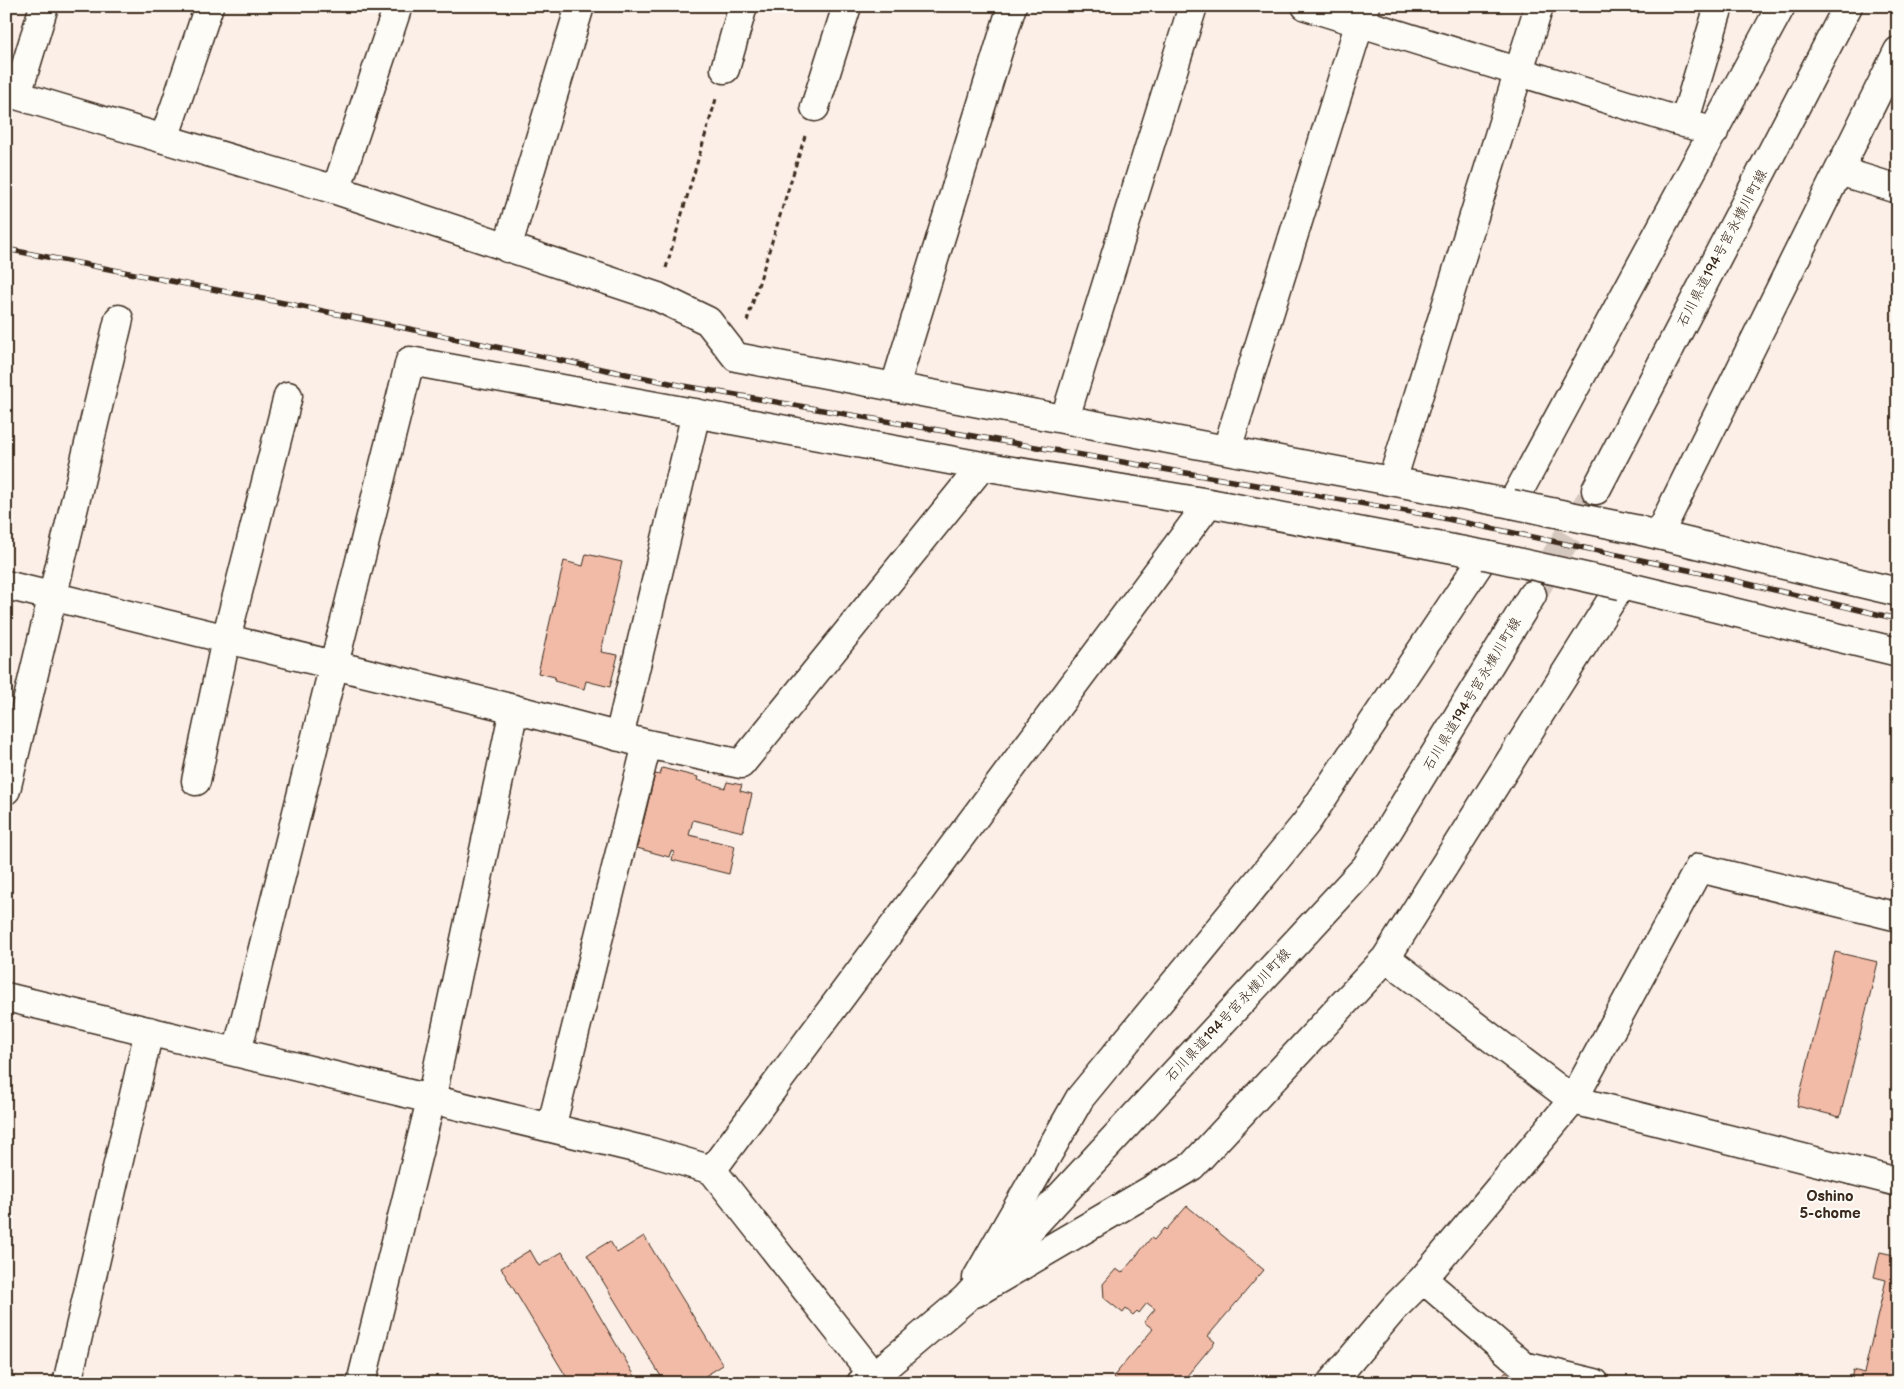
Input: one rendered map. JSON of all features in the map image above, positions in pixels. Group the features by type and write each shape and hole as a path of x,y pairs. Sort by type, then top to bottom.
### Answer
{"street":[{"path":"44,6 11,93 336,190 467,232 507,248 658,296 708,321 736,357 1512,504 1649,532 1898,592"},
{"path":"164,139 209,6"},
{"path":"336,190 398,6"},
{"path":"507,248 580,6"},
{"path":"725,69 743,6"},
{"path":"814,107 847,6"},
{"path":"894,386 1012,6"},
{"path":"1065,418 1193,6"},
{"path":"1306,6 1362,15 1518,72 1714,132"},
{"path":"1392,481 1539,6"},
{"path":"1684,122 1719,6"},
{"path":"1512,504 1782,6"},
{"name":"石川県道194号宮永横川町線","path":"1596,490 1848,6"},
{"path":"1227,449 1362,15"},
{"path":"1649,532 1838,171 1898,51"},
{"path":"1838,171 1898,189"},
{"path":"6,790 54,597 119,319"},
{"path":"237,1052 410,362 1485,555 1621,585 1898,652"},
{"path":"196,781 226,639 288,396"},
{"path":"619,737 696,413"},
{"path":"6,585 514,709 647,744 740,764 982,466"},
{"path":"712,1170 1209,504"},
{"path":"965,1299 1080,1098 1306,823 1485,555"},
{"path":"965,1299 1192,1166 1386,958 1621,585"},
{"name":"石川県道194号宮永横川町線","path":"871,1380 965,1299 1366,867 1532,595"},
{"path":"360,1383 431,1100 514,709"},
{"path":"551,1128 647,744"},
{"path":"1331,1383 1396,1306 1423,1279 1573,1100 1699,868 1898,917"},
{"path":"1386,958 1573,1100 1898,1182"},
{"path":"6,997 651,1152 712,1170 871,1380"},
{"path":"67,1383 149,1031"},
{"path":"1423,1279 1524,1366 1595,1383"}],"path":[{"path":"658,296 725,69"},
{"path":"736,357 814,107"}],"building":[{"path":"586,554 622,562 601,652 618,655 610,687 586,681 584,689 554,681 555,677 538,673 564,561 583,566"},
{"path":"662,768 698,777 697,780 725,788 727,782 742,785 740,791 752,794 743,832 693,820 689,835 735,846 729,874 672,860 674,852 671,851 669,857 637,848 655,774 660,775"},
{"path":"1835,952 1878,962 1840,1117 1797,1106"},
{"path":"1187,1206 1264,1270 1208,1336 1215,1342 1181,1383 1119,1383 1113,1377 1153,1329 1144,1322 1155,1309 1147,1303 1139,1313 1137,1311 1133,1315 1126,1309 1123,1313 1104,1298 1103,1284 1116,1269 1122,1273 1151,1238 1154,1240 1164,1228 1166,1230"},
{"path":"644,1236 723,1365 694,1383 665,1383 587,1255 610,1241 617,1253"},
{"path":"1898,1239 1898,1383 1850,1383 1853,1370 1864,1373 1886,1280 1874,1277 1880,1252 1894,1255"},
{"path":"530,1250 539,1266 562,1252 639,1383 570,1383 501,1268"},
{"path":"1506,1372 1518,1383 1497,1383"}],"tunnel":[{"path":"1532,595 1596,490"}],"railway":[{"path":"6,249 294,305 684,386 1429,515 1702,573 1898,619"}],"district":[{"name":"Oshino 5-chome","path":"1830,1204"}]}
